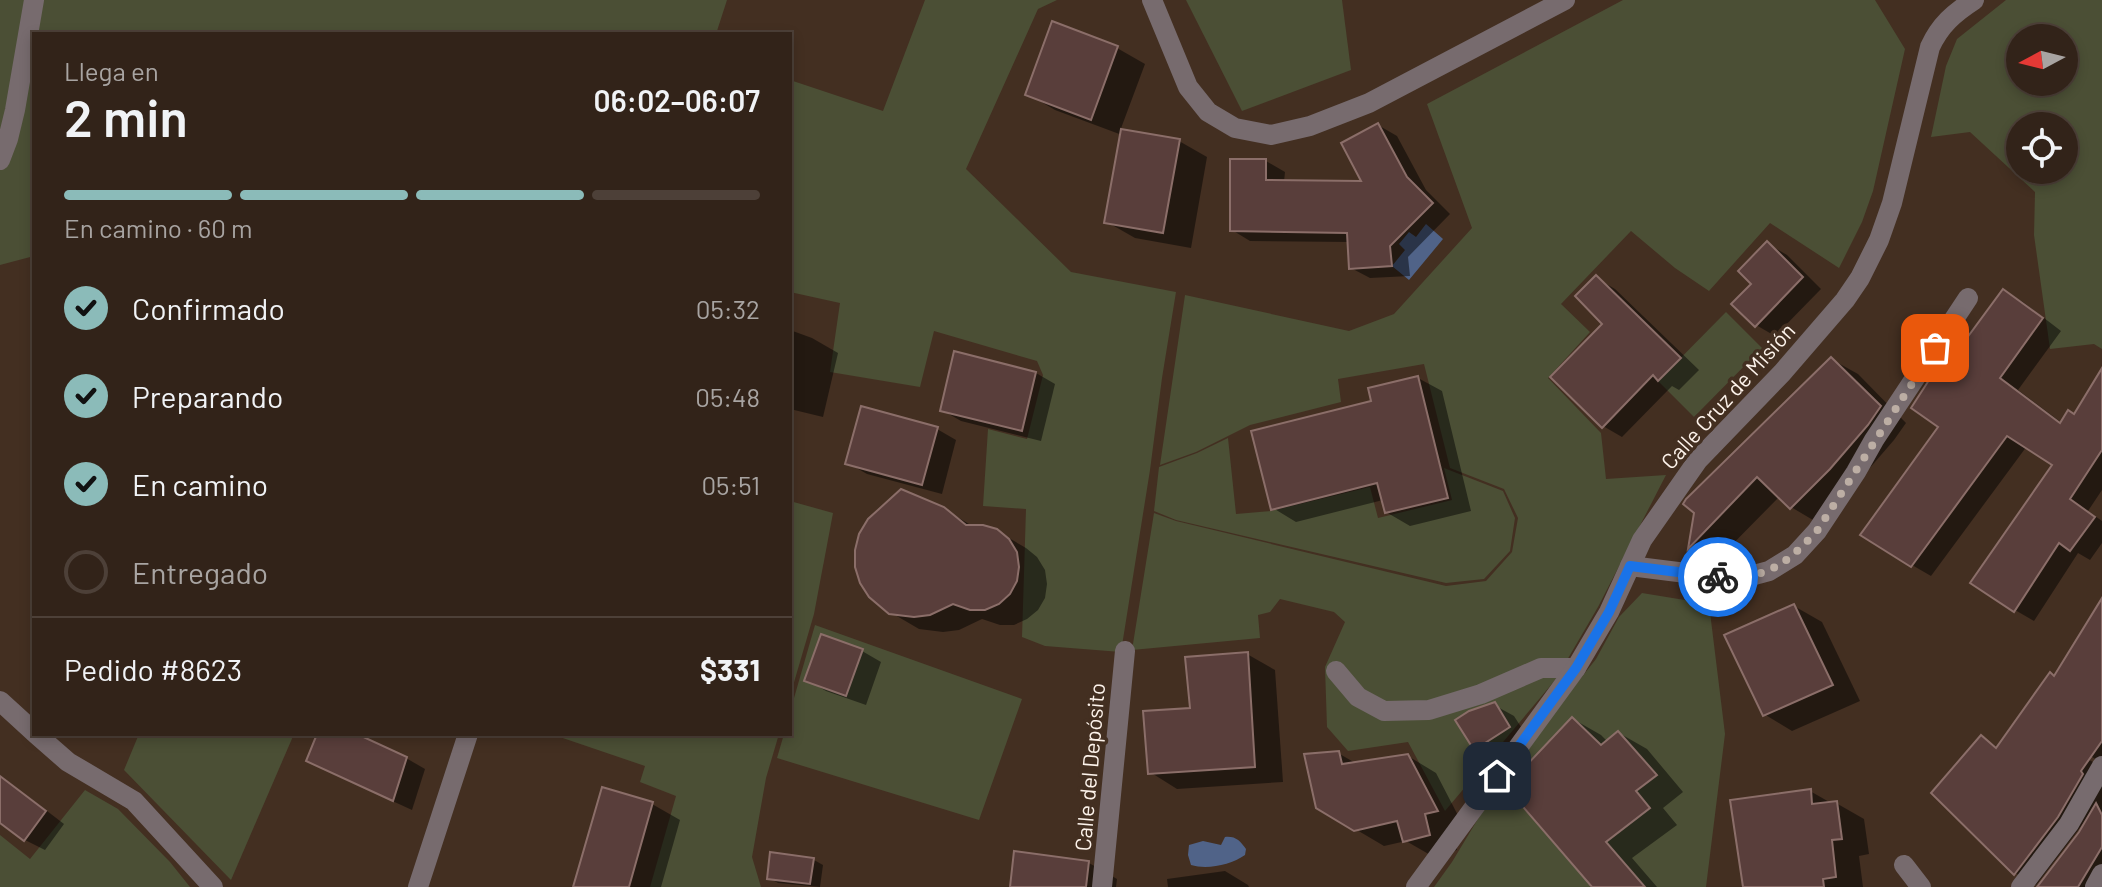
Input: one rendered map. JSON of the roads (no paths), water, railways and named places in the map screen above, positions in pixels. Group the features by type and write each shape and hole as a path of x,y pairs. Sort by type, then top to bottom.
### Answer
{"street":[{"path":"0,160 15,110 34,0"},
{"path":"1152,0 1188,87 1208,112 1235,128 1271,135 1310,126 1369,103 1565,0"},
{"name":"Calle Cruz de Misión","path":"1416,887 1576,668 1609,612 1642,540 1698,460 1782,373 1860,278 1879,240 1892,203 1930,47 1945,22 1974,0"},
{"path":"1630,566 1743,578 1769,571 1795,555 1817,531 1968,298"},
{"name":"Calle del Depósito","path":"1102,887 1125,651"},
{"path":"1336,671 1358,697 1384,711 1429,710 1481,694 1541,668 1576,668"},
{"path":"0,701 32,730"},
{"path":"38,736 68,762 134,801 213,887"},
{"path":"418,887 467,736"},
{"path":"2021,887 2069,824 2102,766"},
{"path":"1904,865 1921,887"},
{"path":"2095,887 2102,874"}],"water":[{"path":"1426,224 1443,239 1409,280 1392,266 1405,250 1399,244 1409,232 1416,237"},
{"path":"1225,837 1240,841 1246,849 1245,855 1219,866 1191,865 1189,845 1203,841 1221,845"}]}
